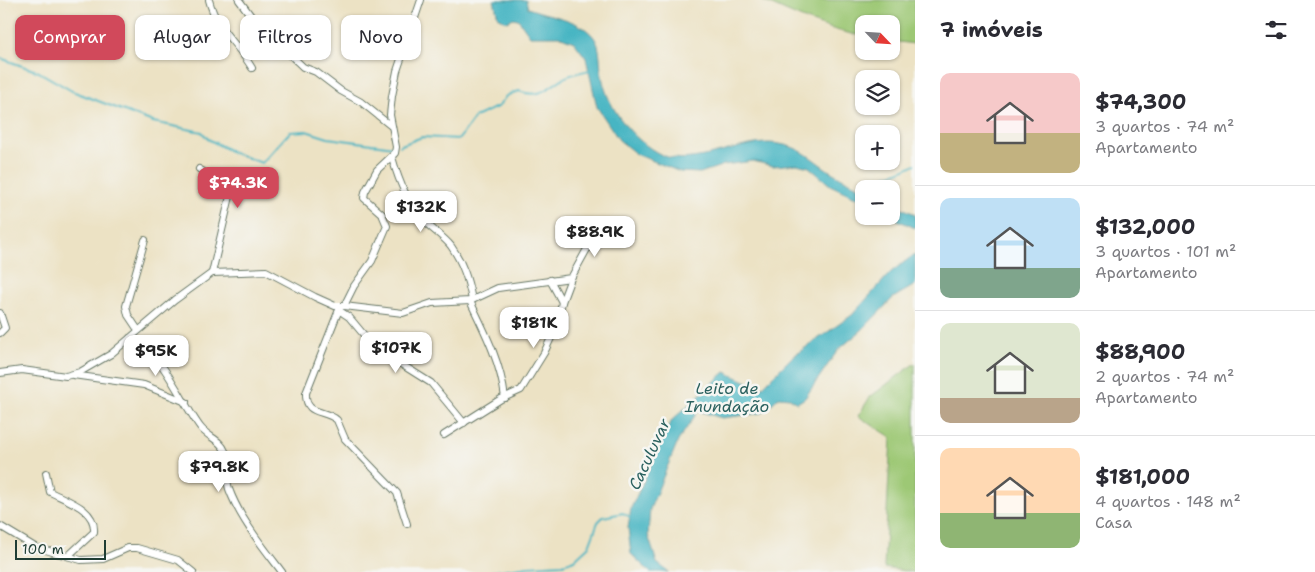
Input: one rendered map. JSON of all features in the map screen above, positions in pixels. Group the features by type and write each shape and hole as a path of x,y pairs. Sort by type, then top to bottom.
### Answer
{"street":[{"path":"209,0 218,26 239,47 252,68"},
{"path":"240,0 259,25 303,67 316,72 341,91 361,102 391,126"},
{"path":"407,524 397,493 345,439 337,420 333,416 314,412 308,404 306,392 342,308 354,286 372,261 386,232 385,219 364,198 377,170 392,157 396,147 391,126 392,96 397,71 420,0"},
{"path":"392,157 396,175 424,222 450,244 460,260 466,275 471,300 503,379 506,398"},
{"path":"199,169 227,186 231,192 212,273"},
{"path":"444,435 521,390 544,352 557,325 562,302 571,278 592,244 621,234"},
{"path":"138,330 128,315 126,306 145,240"},
{"path":"73,375 111,354 138,330 212,273 266,271 315,297 342,308 371,308 398,313 432,303 471,300 498,288 571,278"},
{"path":"550,280 562,302"},
{"path":"342,308 374,347 430,383 464,423"},
{"path":"0,313 5,328 0,333"},
{"path":"130,338 142,342 186,402 201,427 220,443 225,452 227,481 230,490 257,539 282,572"},
{"path":"0,373 22,370 144,385 186,402"},
{"path":"46,473 50,492 80,507 91,516 95,524 94,532 68,556"},
{"path":"0,526 35,547 68,556 93,561 104,559 128,548 138,548 178,560 193,572"}],"green space":[{"path":"761,0 915,0 915,44 900,42 900,15 855,15 855,35 811,22"},
{"path":"915,363 915,572 912,572 884,568 891,437 858,416 870,397"}],"water":[{"path":"494,0 526,0 528,8 571,21 587,30 598,45 601,71 609,100 632,132 651,149 662,155 674,158 701,157 743,146 770,143 781,144 798,150 833,173 855,184 855,197 830,185 809,167 797,164 773,166 753,161 724,165 700,173 680,172 636,154 619,140 597,107 586,58 574,42 559,36 530,36 518,19 513,18 507,22 498,17"},
{"path":"900,207 915,214 915,228 900,221"},
{"name":"Leito de Inundação","path":"915,254 915,285 893,298 862,330 838,350 805,398 797,403 790,398 779,397 762,413 722,418 698,411 678,441 650,509 648,535 657,563 669,572 650,572 631,554 628,528 631,508 672,420 725,372 761,388 792,357 852,315 891,272"}],"waterway":[{"path":"0,58 39,72 72,91 153,122 202,132 208,139 234,153 262,163 290,132 306,131 328,138 394,147"},
{"path":"399,146 422,137 459,139 475,117 499,106 506,96 519,91 532,94 542,92 568,76 590,70"},
{"path":"876,180 915,164"},
{"path":"490,572 528,566 563,564 574,560 589,546 598,522 603,517 623,513 630,517"}],"water label":[{"name":"Caculuvar","path":"649,454"}]}
